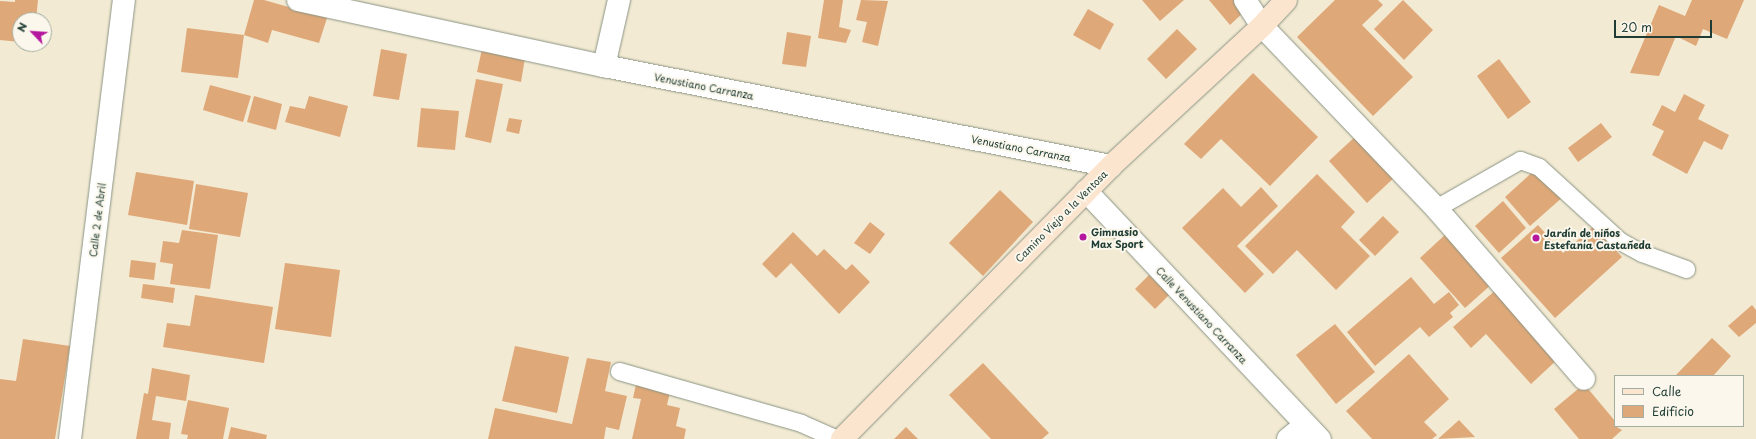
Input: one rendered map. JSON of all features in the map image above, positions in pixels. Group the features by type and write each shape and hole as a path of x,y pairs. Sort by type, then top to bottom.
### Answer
{"main road":[{"name":"Camino Viejo a la Ventosa","path":"842,439 1111,166 1262,26 1286,0"}],"street":[{"name":"Calle 2 de Abril","path":"70,439 124,0"},
{"name":"Venustiano Carranza","path":"298,0 604,66 1111,166"},
{"path":"604,66 619,0"},
{"path":"1244,0 1262,26 1436,208 1584,379"},
{"name":"Calle Venustiano Carranza","path":"1086,191 1312,432"},
{"path":"1288,439 1312,432"}],"lane":[{"path":"1436,208 1520,160 1539,167 1620,241 1642,253 1686,269"},
{"path":"619,372 801,424 837,439"}],"building":[{"path":"15,0 38,0 37,12 12,12 12,41 0,40 0,1 15,2"},
{"path":"254,0 264,0 327,18 319,43 272,30 268,43 244,35"},
{"path":"824,0 843,0 839,27 851,30 846,43 818,38"},
{"path":"861,0 888,1 878,46 862,42 867,22 856,20"},
{"path":"1142,0 1184,0 1160,21"},
{"path":"1209,0 1238,0 1246,10 1230,25"},
{"path":"1335,0 1378,0 1383,5 1362,25 1413,77 1373,116 1297,37"},
{"path":"1403,0 1433,30 1404,60 1374,29"},
{"path":"1692,0 1744,0 1727,39 1703,29 1696,46 1676,36 1659,76 1630,73 1659,5 1685,16"},
{"path":"1088,9 1114,24 1100,50 1073,35"},
{"path":"187,28 244,35 238,78 181,72"},
{"path":"1177,29 1197,49 1166,79 1147,59"},
{"path":"787,32 811,36 806,67 782,64"},
{"path":"381,49 407,54 399,100 373,96"},
{"path":"482,49 525,58 521,82 477,72"},
{"path":"1499,59 1531,102 1508,119 1477,76"},
{"path":"1253,73 1318,137 1270,186 1221,139 1201,159 1184,144"},
{"path":"476,79 503,84 491,143 465,137"},
{"path":"210,85 251,96 243,122 203,110"},
{"path":"1684,94 1705,105 1698,119 1729,135 1722,150 1704,141 1687,174 1652,155 1664,131 1652,125 1662,105 1675,112"},
{"path":"254,96 282,104 276,130 247,122"},
{"path":"309,96 348,106 340,137 285,122 290,106 305,109"},
{"path":"421,108 459,111 455,150 417,147"},
{"path":"509,118 522,120 519,134 506,131"},
{"path":"1601,123 1612,137 1578,162 1568,148"},
{"path":"1359,133 1397,175 1367,203 1329,161"},
{"path":"1538,167 1564,196 1530,226 1505,197"},
{"path":"136,172 194,181 187,225 128,215"},
{"path":"1317,174 1355,212 1341,227 1370,256 1336,290 1297,250 1273,274 1245,246"},
{"path":"196,184 248,193 240,237 189,229"},
{"path":"1261,187 1278,206 1237,246 1264,274 1245,293 1182,228 1223,188 1241,207"},
{"path":"1000,190 1033,222 983,276 949,243"},
{"path":"1503,201 1526,228 1499,253 1475,226"},
{"path":"1383,216 1399,232 1375,256 1359,240"},
{"path":"870,222 885,234 870,254 854,243"},
{"path":"1538,225 1563,253 1594,226 1622,257 1555,318 1501,258"},
{"path":"182,230 218,235 210,289 170,284 173,264 160,262 163,241 179,243"},
{"path":"793,232 817,256 824,249 846,270 852,264 870,282 839,314 791,263 776,278 762,264"},
{"path":"1448,232 1493,283 1465,308 1420,258"},
{"path":"131,260 156,263 154,280 129,277"},
{"path":"285,263 340,270 331,337 275,329"},
{"path":"1149,275 1169,295 1155,309 1135,289"},
{"path":"1411,277 1434,304 1449,292 1459,305 1450,313 1453,317 1429,337 1420,327 1375,366 1347,332"},
{"path":"143,284 175,288 173,303 141,298"},
{"path":"1497,289 1559,358 1531,384 1486,334 1471,348 1453,327"},
{"path":"195,295 273,307 264,363 163,347 167,323 190,326"},
{"path":"1752,305 1756,310 1756,323 1739,337 1728,326"},
{"path":"1335,324 1375,372 1336,404 1296,355"},
{"path":"1712,338 1731,356 1714,375 1676,375"},
{"path":"23,339 70,346 55,439 0,439 0,379 16,381"},
{"path":"515,346 569,357 557,413 502,401"},
{"path":"1409,354 1449,399 1424,422 1437,435 1432,439 1372,439 1346,411"},
{"path":"587,358 611,362 605,391 627,396 619,430 606,427 604,439 488,439 495,408 572,424"},
{"path":"983,363 1049,433 1042,439 991,439 949,395"},
{"path":"152,368 190,375 186,401 156,396 152,420 171,423 169,439 136,439 144,393 148,394"},
{"path":"637,380 671,388 667,405 680,408 676,426 686,429 684,439 632,439 641,399 633,398"},
{"path":"1584,384 1614,420 1614,427 1622,430 1612,439 1579,439 1554,409"},
{"path":"188,400 229,408 223,439 187,439 188,435 181,434"},
{"path":"1459,420 1475,437 1438,439"},
{"path":"231,427 267,435 266,439 228,439"},
{"path":"906,427 918,439 894,439"}],"place":[{"name":"Gimnasio Max Sport","path":"1083,237"},
{"name":"Jardín de niños Estefanía Castañeda","path":"1536,238"}]}
